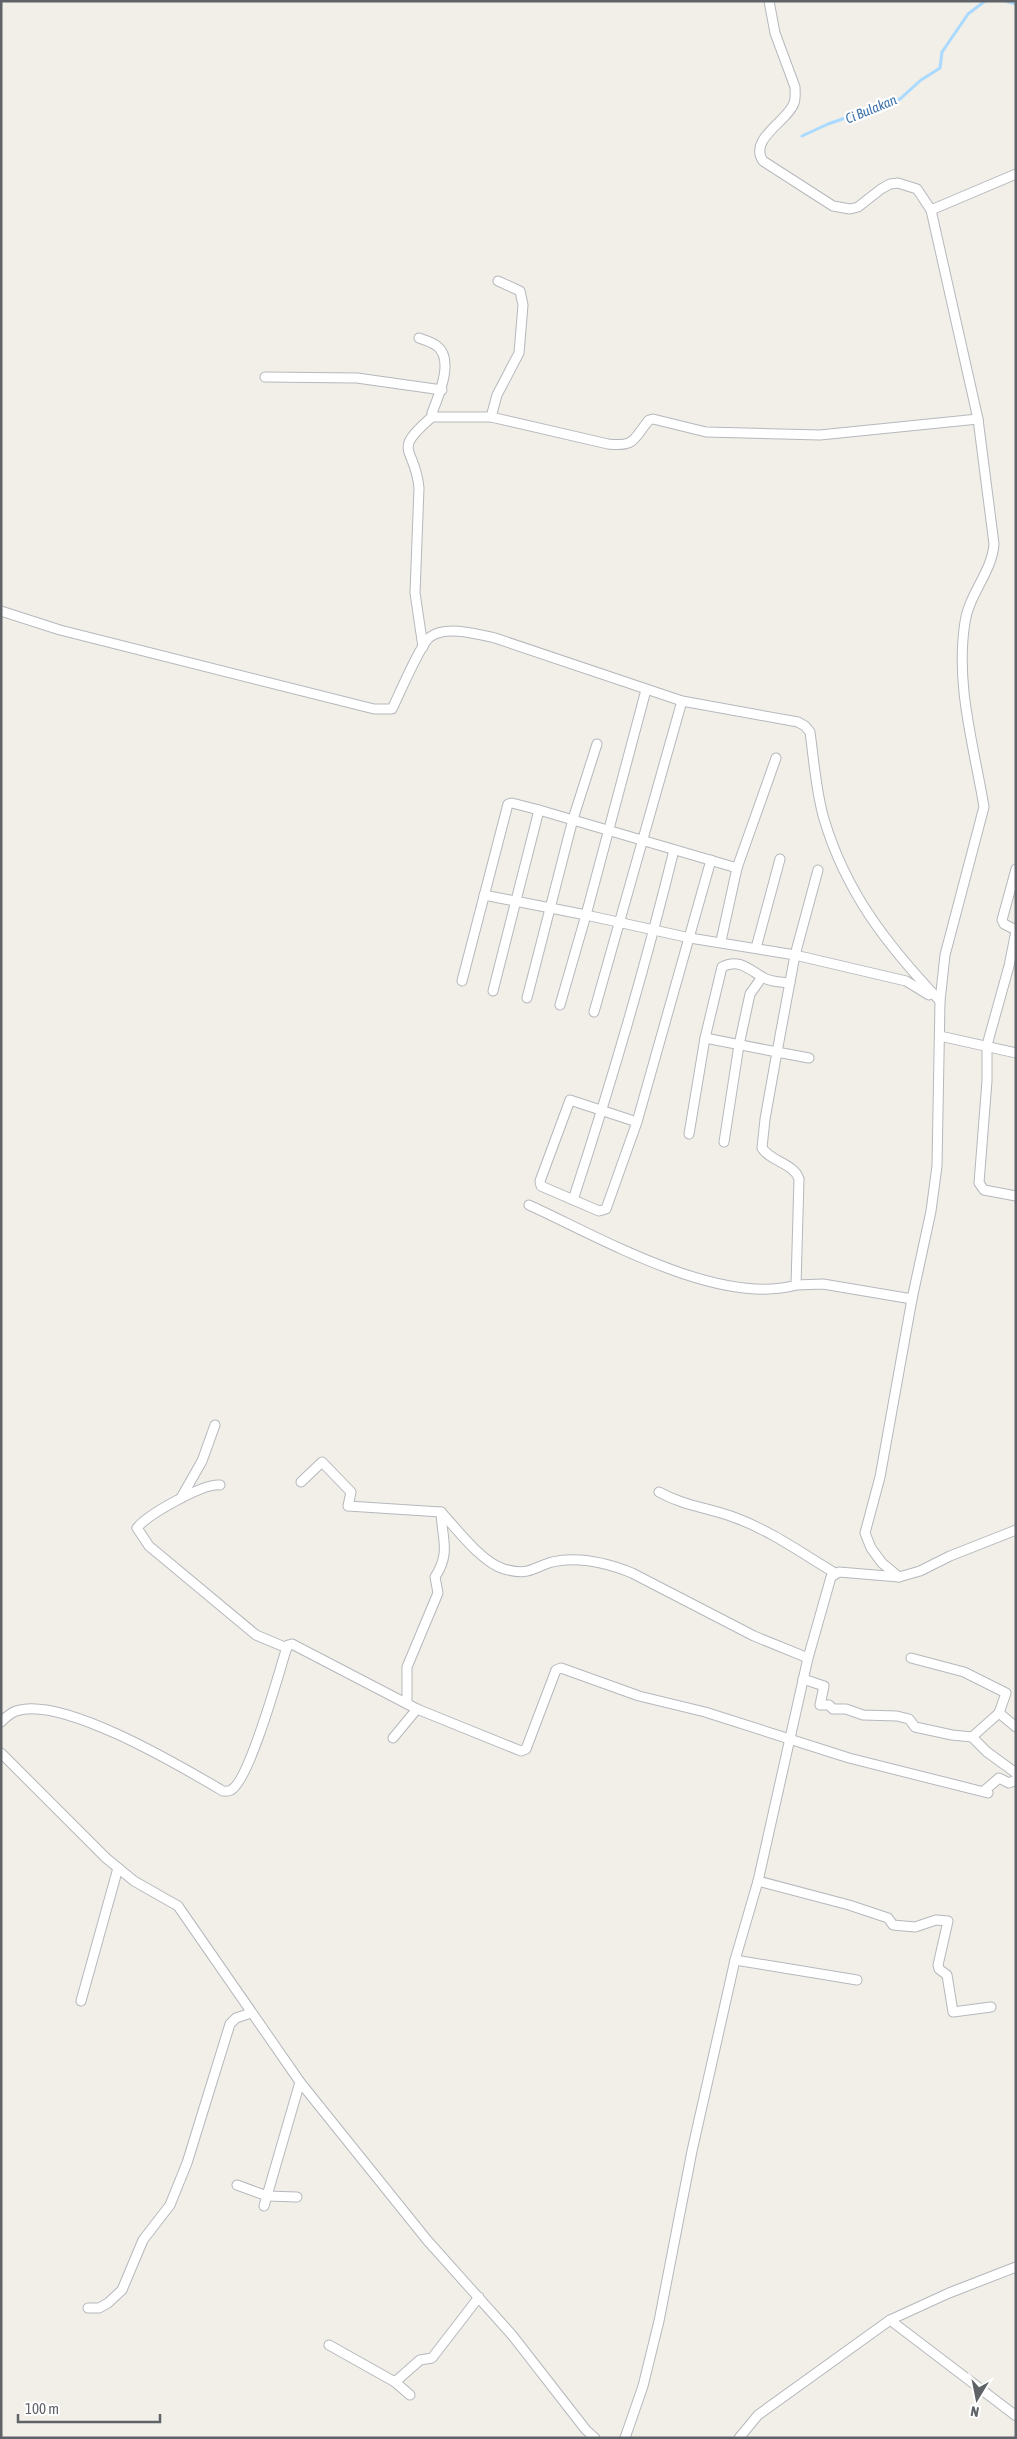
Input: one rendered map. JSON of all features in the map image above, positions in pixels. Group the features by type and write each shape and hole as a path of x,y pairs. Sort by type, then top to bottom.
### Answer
{"street":[{"path":"769,1 775,33 795,87 795,96 791,108 762,142 760,154 763,161 833,206 842,209 858,207 881,189 890,184 898,183 917,189 931,210 978,419 994,544 993,558 971,598 965,622 964,680 966,719 982,786 984,808 945,955 940,1001 937,1166 931,1210 912,1299 884,1459 865,1532 870,1548 882,1563 899,1577"},
{"path":"931,210 1016,174"},
{"path":"491,417 497,395 517,361 521,343 523,305 520,291 517,288 498,281"},
{"path":"419,338 438,346 442,351 444,378 442,390 432,416 414,432 408,446 408,452 416,472 419,488 415,593 423,647"},
{"path":"265,377 357,378 442,390"},
{"path":"432,416 491,417 560,434 623,445 632,443 649,420 653,419 706,432 820,434 978,419"},
{"path":"1,611 60,630 374,710 392,709 423,647 432,635 443,632 464,632 495,638 682,701 798,722 810,732 823,817 850,886 864,910 898,956 940,1001"},
{"path":"560,1005 610,831 646,690"},
{"path":"594,1012 682,701"},
{"path":"527,998 573,819 596,744"},
{"path":"721,941 737,868 776,758"},
{"path":"462,981 508,804 512,803 573,819 737,868"},
{"path":"493,991 514,902 539,810"},
{"path":"572,1200 602,1110 654,930 674,850"},
{"path":"756,948 780,859"},
{"path":"637,1122 570,1100 540,1181 544,1188 599,1211 604,1211 637,1122 711,860"},
{"path":"1016,869 1002,920 1004,924 1016,931 1009,966 987,1045 987,1081 979,1183 984,1190 1016,1196"},
{"path":"796,1285 799,1179 793,1170 769,1156 762,1148 765,1119 790,984 818,870"},
{"path":"484,895 690,938 721,941 796,955 906,981 940,1001"},
{"path":"689,1134 705,1038 722,967 728,964 746,966 762,977 790,984"},
{"path":"724,1142 739,1045 750,994 762,977"},
{"path":"940,1036 1016,1053"},
{"path":"705,1038 809,1058"},
{"path":"528,1204 665,1267 704,1281 744,1289 786,1288 796,1285 824,1284 912,1299"},
{"path":"181,1498 202,1461 215,1425"},
{"path":"301,1482 322,1462 351,1492 348,1506 441,1512 480,1553 502,1568 530,1572 551,1562 570,1560 584,1560 614,1566 632,1573 754,1636 808,1658"},
{"path":"220,1485 200,1488 141,1522 137,1528 144,1541 256,1635 287,1648"},
{"path":"659,1492 678,1502 737,1518 778,1538 834,1573 899,1577 1016,1530"},
{"path":"407,1703 407,1667 438,1593 435,1577 444,1564 446,1555 442,1534 441,1512"},
{"path":"625,2438 643,2386 657,2330 694,2138 734,1960 758,1881 808,1658 831,1577 834,1573"},
{"path":"1,1722 8,1715 27,1709 47,1710 67,1715 93,1724 161,1756 223,1791 228,1791 234,1788 262,1729 287,1648 292,1644 417,1709 518,1750 524,1751 556,1670 561,1668 639,1696 705,1712 849,1758 986,1792 999,1778 1009,1783 1016,1780"},
{"path":"911,1658 964,1672 1006,1693 999,1713 972,1737"},
{"path":"803,1679 824,1686 820,1705 828,1705 833,1709 846,1709 863,1715 897,1716 909,1719 915,1727 972,1737 987,1752 1016,1772"},
{"path":"393,1738 417,1709"},
{"path":"999,1713 1016,1726"},
{"path":"1,1752 118,1868 134,1881 178,1906 300,2082 427,2240 479,2297 551,2382 586,2430 595,2438"},
{"path":"82,2001 118,1868"},
{"path":"758,1881 849,1905 888,1918 893,1926 915,1927 936,1920 948,1922 938,1966 939,1970 947,1975 953,2012 990,2007"},
{"path":"734,1960 857,1980"},
{"path":"88,2308 99,2308 108,2303 122,2290 143,2240 170,2204 187,2163 230,2024 236,2018 251,2013"},
{"path":"265,2201 300,2082"},
{"path":"237,2185 265,2201 297,2197"},
{"path":"739,2438 758,2415 890,2320 949,2293 1016,2267"},
{"path":"395,2382 420,2360 432,2358 479,2297"},
{"path":"890,2320 1016,2416"},
{"path":"329,2344 395,2382 410,2395"}],"waterway":[{"name":"Ci Bulakan","path":"802,136 828,124 900,99 921,80 940,68 942,52 968,14 985,1"},
{"name":"Ci Bulakan","path":"1006,1 1016,4"}]}
